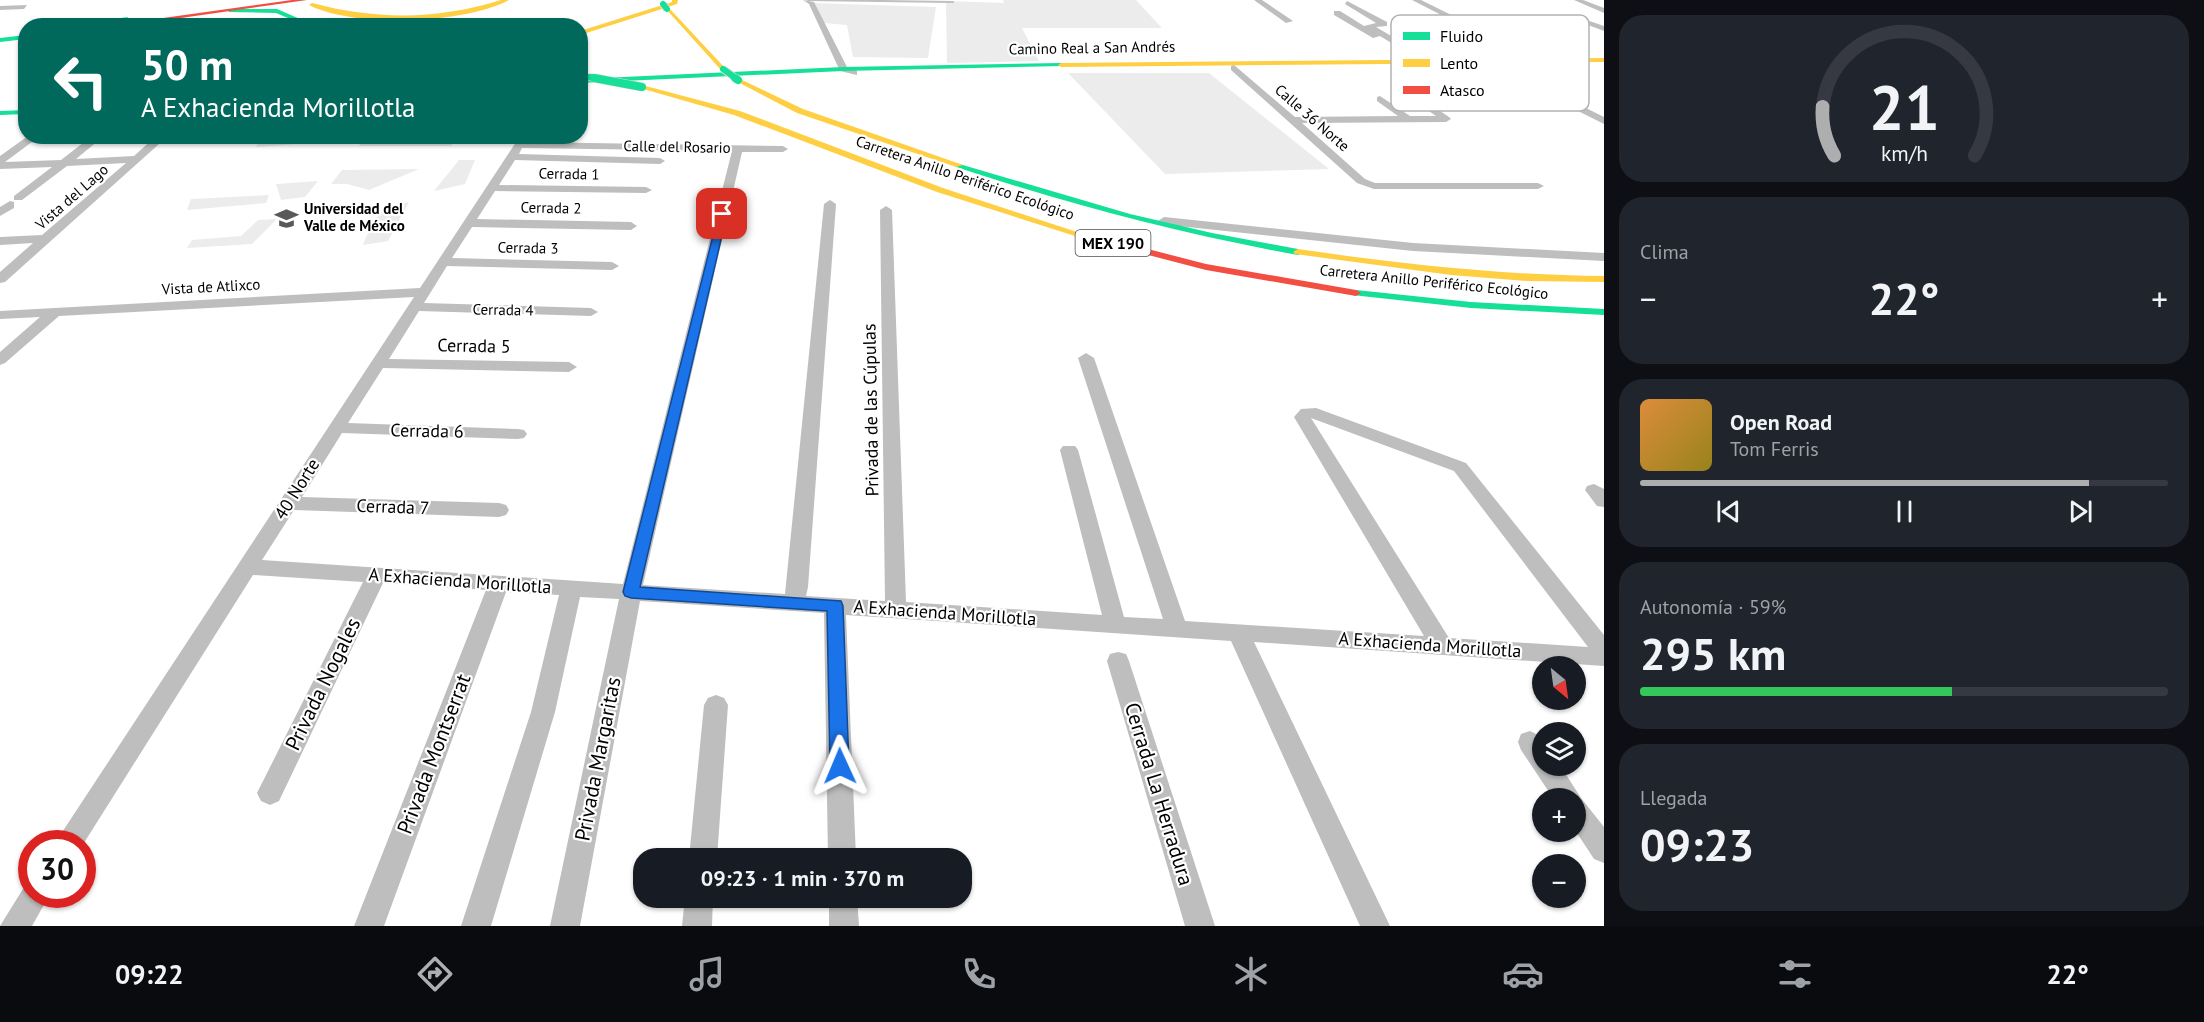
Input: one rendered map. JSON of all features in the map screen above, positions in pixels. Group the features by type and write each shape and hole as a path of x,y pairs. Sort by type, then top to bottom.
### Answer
{"main road":[{"path":"129,18 262,0"},
{"path":"206,8 309,2 352,16 407,18 465,11 506,0"},
{"path":"309,2 326,18"},
{"path":"588,31 672,4 666,3"},
{"name":"Carretera Anillo Periférico Ecológico","path":"666,3 703,50 723,69 764,95 800,111 1068,200 1133,218 1253,244 1374,264 1519,278 1604,279"},
{"path":"156,18 232,5 272,10 294,18"},
{"path":"694,16 706,40 703,50"},
{"path":"588,26 619,22"},
{"path":"0,35 18,32"},
{"path":"0,40 18,38"},
{"name":"Camino Real a San Andrés","path":"993,68 1234,68 1391,63"},
{"name":"Camino Real a San Andrés","path":"588,80 993,68 1391,64"},
{"name":"Camino Real a San Andrés","path":"1589,65 1604,65"},
{"name":"Carretera Anillo Periférico Ecológico","path":"588,81 642,87 709,104 924,184 1080,235 1198,265 1303,285 1436,302 1506,309 1604,312"},
{"path":"0,113 18,112"}],"street":[{"path":"806,0 812,3 826,29 836,57 849,71"},
{"path":"1257,0 1289,21"},
{"path":"1415,0 1446,15"},
{"path":"1577,0 1604,11"},
{"path":"1347,3 1384,24 1368,26 1391,41"},
{"path":"0,8 24,7"},
{"path":"1337,13 1391,43"},
{"path":"1589,23 1604,29"},
{"name":"Calle 36 Norte","path":"1234,68 1361,181 1374,186 1538,186"},
{"path":"1380,99 1391,107"},
{"path":"1397,111 1409,120"},
{"path":"1291,120 1446,119 1434,111"},
{"path":"1584,111 1604,121"},
{"path":"0,164 25,144"},
{"path":"9,205 89,144"},
{"name":"Vista del Lago","path":"0,279 154,144"},
{"path":"519,146 660,161"},
{"name":"Calle del Rosario","path":"519,146 738,148 631,592"},
{"name":"40 Norte","path":"78,830 250,567 287,503 519,146"},
{"path":"738,148 783,149"},
{"path":"0,164 137,159"},
{"name":"Cerrada 1","path":"492,188 646,190"},
{"path":"793,603 798,588 830,204"},
{"name":"Privada de las Cúpulas","path":"886,210 896,610"},
{"path":"1133,218 1413,247 1604,257"},
{"name":"Cerrada 2","path":"469,223 632,226"},
{"path":"0,241 46,238"},
{"name":"Cerrada 3","path":"444,262 612,266"},
{"name":"Vista de Atlixco","path":"0,315 419,299"},
{"name":"Cerrada 4","path":"419,299 591,312"},
{"path":"0,360 55,312"},
{"path":"1086,358 1177,628"},
{"name":"Cerrada 5","path":"378,363 569,367"},
{"path":"1442,646 1302,417 1307,413 1316,413 1460,467 1604,651"},
{"name":"Cerrada 6","path":"336,428 518,434"},
{"path":"1069,450 1115,624"},
{"name":"Cerrada 7","path":"287,503 499,510"},
{"name":"A Exhacienda Morillotla","path":"250,567 1604,657"},
{"name":"Privada Nogales","path":"270,794 377,575"},
{"name":"Privada Montserrat","path":"369,926 499,583"},
{"path":"476,926 543,712 571,588"},
{"name":"Privada Margaritas","path":"565,926 631,592"},
{"path":"835,606 842,848"},
{"path":"1238,633 1375,926"},
{"name":"Cerrada La Herradura","path":"1118,662 1200,926"},
{"path":"704,848 716,705"},
{"path":"1586,824 1604,850"},
{"path":"15,926 27,908"},
{"path":"697,926 698,908"},
{"path":"843,908 844,926"}],"shaded area":[{"path":"1003,0 1136,0 1162,28 1022,28 1039,61 947,63 946,1 1004,3"},
{"path":"812,3 936,7 928,58 853,57 847,25 823,23"},
{"path":"1068,73 1209,73 1329,169 1165,174"},
{"path":"257,144 297,144 256,147"},
{"path":"360,144 452,144 452,146 359,146"},
{"path":"459,160 475,160 465,184 434,191"},
{"path":"419,169 369,190 347,184 331,184 342,170"},
{"path":"318,181 305,197 281,200 276,184"},
{"path":"269,195 266,203 187,210 191,199"},
{"path":"409,202 388,241 363,245 378,216 390,208"},
{"path":"277,219 252,244 187,248 192,240 241,236 258,220"}],"waterway":[{"path":"808,0 953,2"}],"traffic: fast":[{"path":"663,4 667,9"},
{"path":"229,10 277,11 294,18"},
{"path":"0,40 18,38"},
{"path":"588,81 843,69 1061,65"},
{"path":"723,69 738,80"},
{"path":"589,77 642,87"},
{"path":"0,113 18,112"},
{"path":"959,165 1127,216 1212,236 1298,252"},
{"path":"1356,293 1471,305 1604,312"}],"traffic: slow":[{"path":"312,5 360,16 409,18 458,13 506,0"},
{"path":"588,30 675,3 675,0"},
{"path":"667,9 723,69"},
{"path":"1589,60 1604,60"},
{"path":"1061,65 1391,62"},
{"path":"738,80 800,111 959,165"},
{"path":"642,87 737,113 940,190 1078,234"},
{"path":"1298,252 1451,272 1604,279"}],"traffic: jam":[{"path":"169,18 304,0"},
{"path":"1078,234 1206,267 1356,293"}],"place":[{"name":"Universidad del Valle de México","path":"286,218"}],"route":[{"path":"722,214 631,592 835,606 840,766"}]}
